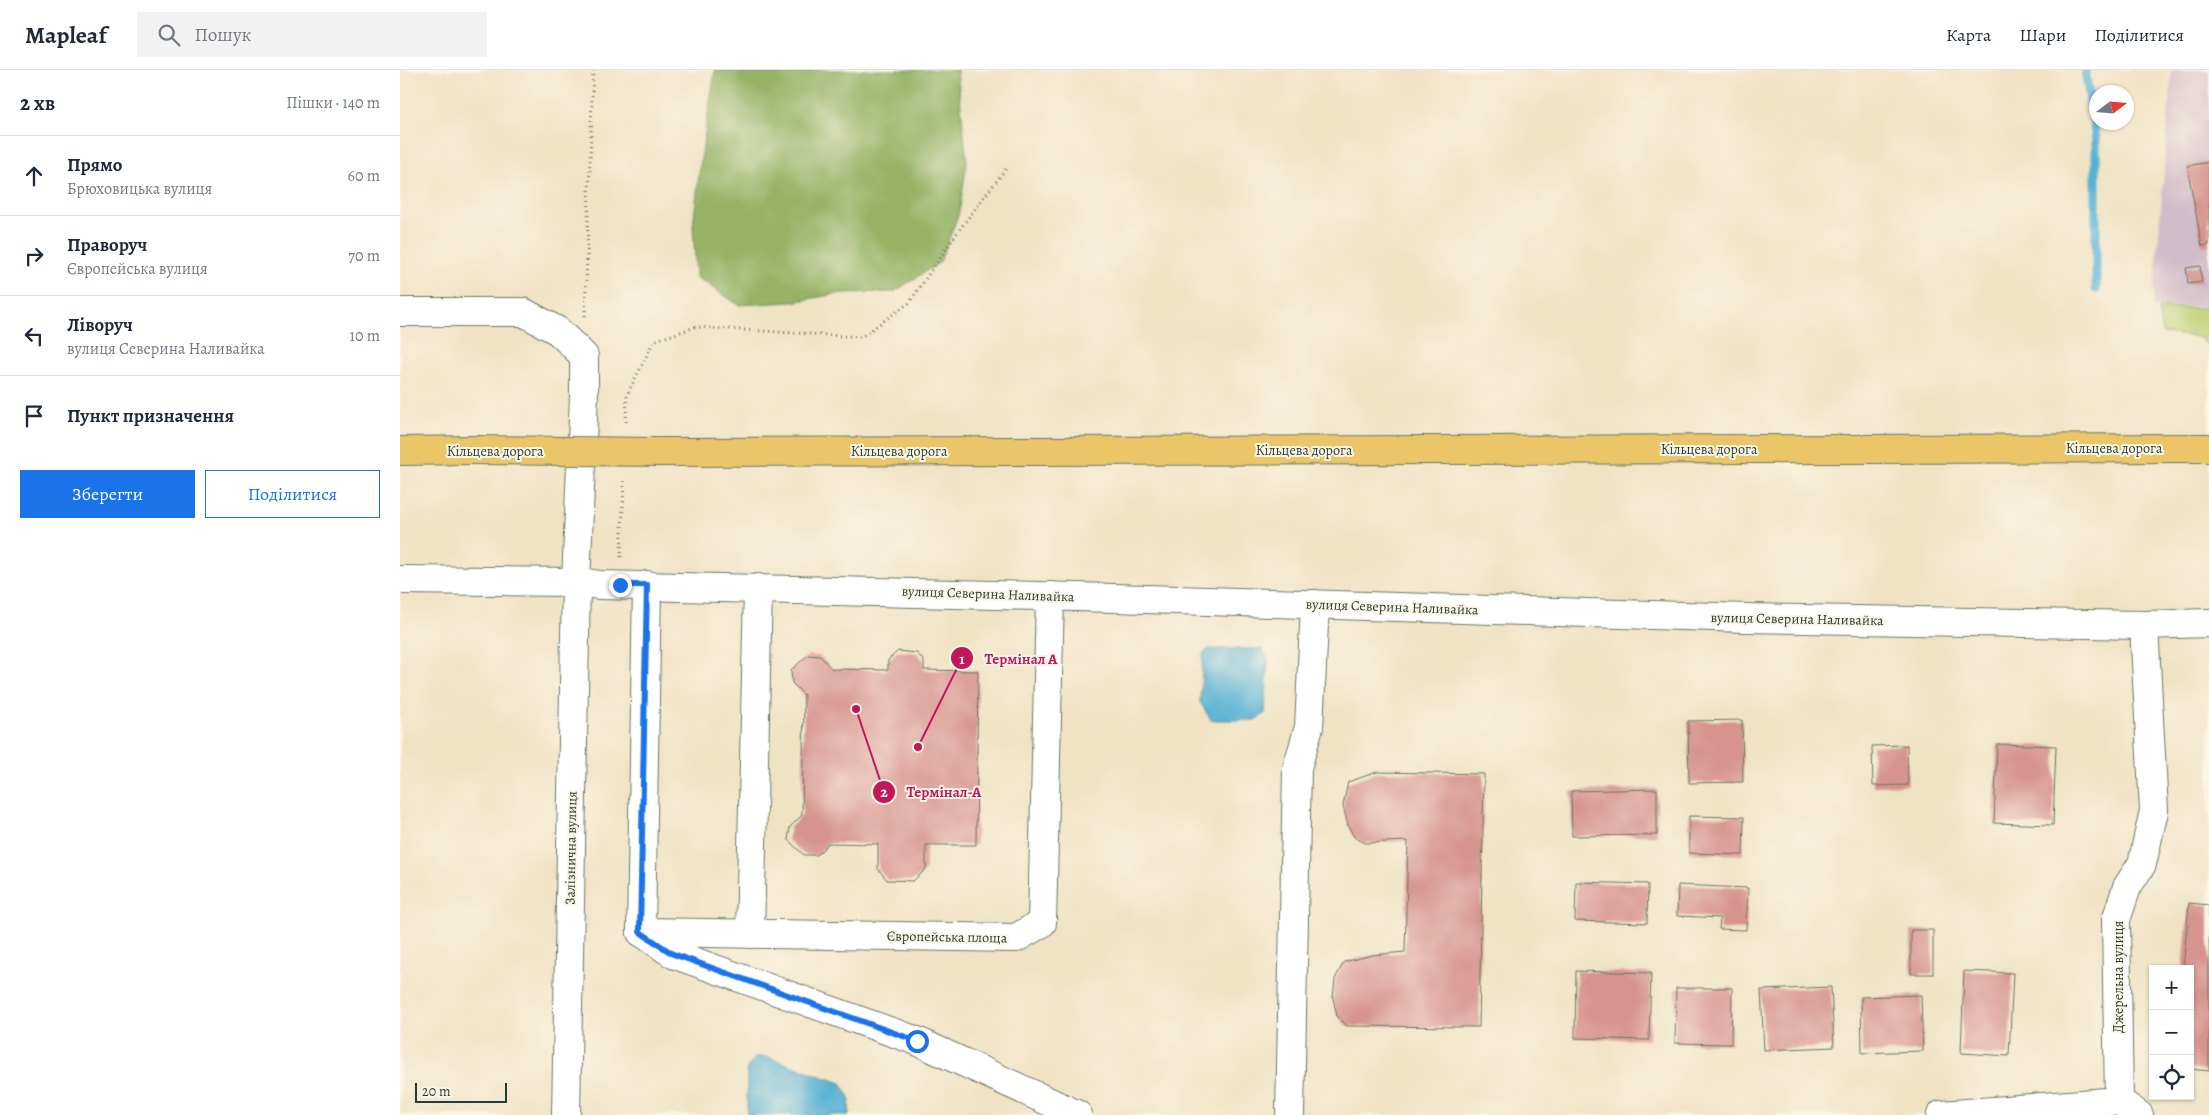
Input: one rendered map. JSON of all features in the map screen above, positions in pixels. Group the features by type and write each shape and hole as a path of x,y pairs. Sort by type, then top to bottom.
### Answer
{"highway":[{"name":"Кільцева дорога","path":"400,451 2209,448"}],"street":[{"path":"400,312 523,312 558,331 584,356"},
{"name":"Залізнична вулиця","path":"566,1115 576,582 584,356"},
{"name":"вулиця Северина Наливайка","path":"400,580 576,582 620,585 1050,596 1746,618 2144,625 2209,623"},
{"path":"647,585 640,932 673,954 917,1041 1078,1115"},
{"path":"750,934 758,588"},
{"name":"Європейська площа","path":"640,932 1016,938 1042,922 1050,596"},
{"path":"1290,1115 1297,768 1309,727 1315,604"},
{"name":"Джерельна вулиця","path":"2129,1108 2116,920 2127,887 2142,864 2154,812 2144,625"},
{"path":"1941,1115 2129,1108"}],"path":[{"path":"584,356 593,70"},
{"path":"626,425 627,395 654,341 695,327 862,337 909,303 959,230 1008,166"},
{"path":"620,585 624,475"}],"shaded area":[{"path":"2172,70 2209,70 2209,306 2153,307"}],"green space":[{"path":"715,70 957,70 967,162 959,213 940,262 894,292 842,293 792,302 739,305 696,277 693,226"},
{"path":"2158,308 2209,308 2209,347 2200,337 2162,333"}],"water":[{"path":"1209,649 1262,649 1268,659 1265,714 1255,720 1211,720 1200,702 1203,653"},
{"path":"756,1057 767,1057 841,1083 850,1097 849,1115 747,1115 747,1068"}],"building":[{"path":"2209,162 2209,245 2202,246 2187,166"},
{"path":"2200,266 2202,282 2188,284 2186,268"},
{"path":"898,651 917,653 924,661 924,670 978,671 976,845 926,845 926,869 913,881 887,880 878,869 878,844 829,843 817,855 804,855 788,840 790,827 802,815 804,695 792,683 791,670 808,655 820,656 832,669 888,670 888,660"},
{"path":"1742,720 1743,782 1689,783 1688,721"},
{"path":"1997,744 2056,746 2053,825 1994,823"},
{"path":"1907,745 1908,785 1873,786 1872,746"},
{"path":"1377,772 1484,774 1479,1027 1347,1026 1337,1016 1333,998 1335,979 1344,962 1372,955 1405,952 1408,841 1365,843 1354,837 1348,825 1343,806 1348,782"},
{"path":"1657,789 1657,835 1572,836 1571,791"},
{"path":"1689,816 1744,817 1743,855 1689,853"},
{"path":"1576,882 1648,884 1647,923 1575,921"},
{"path":"1678,885 1748,888 1746,930 1719,929 1720,918 1677,916"},
{"path":"2189,903 2209,905 2209,1071 2194,1069 2194,965 2183,965"},
{"path":"1911,930 1933,930 1933,974 1911,974"},
{"path":"1576,971 1651,973 1649,1040 1575,1038"},
{"path":"1964,971 2013,973 2009,1056 1961,1053"},
{"path":"1831,987 1834,1047 1764,1050 1761,990"},
{"path":"1676,988 1732,988 1731,1044 1675,1043"},
{"path":"1921,995 1923,1051 1862,1053 1861,997"}],"waterway":[{"path":"2085,70 2096,139 2096,289"}],"place":[{"name":"Термінал-А","path":"856,709"},
{"name":"Термінал А","path":"918,747"}],"route":[{"path":"620,585 647,585 640,932 673,954 917,1041"}]}
